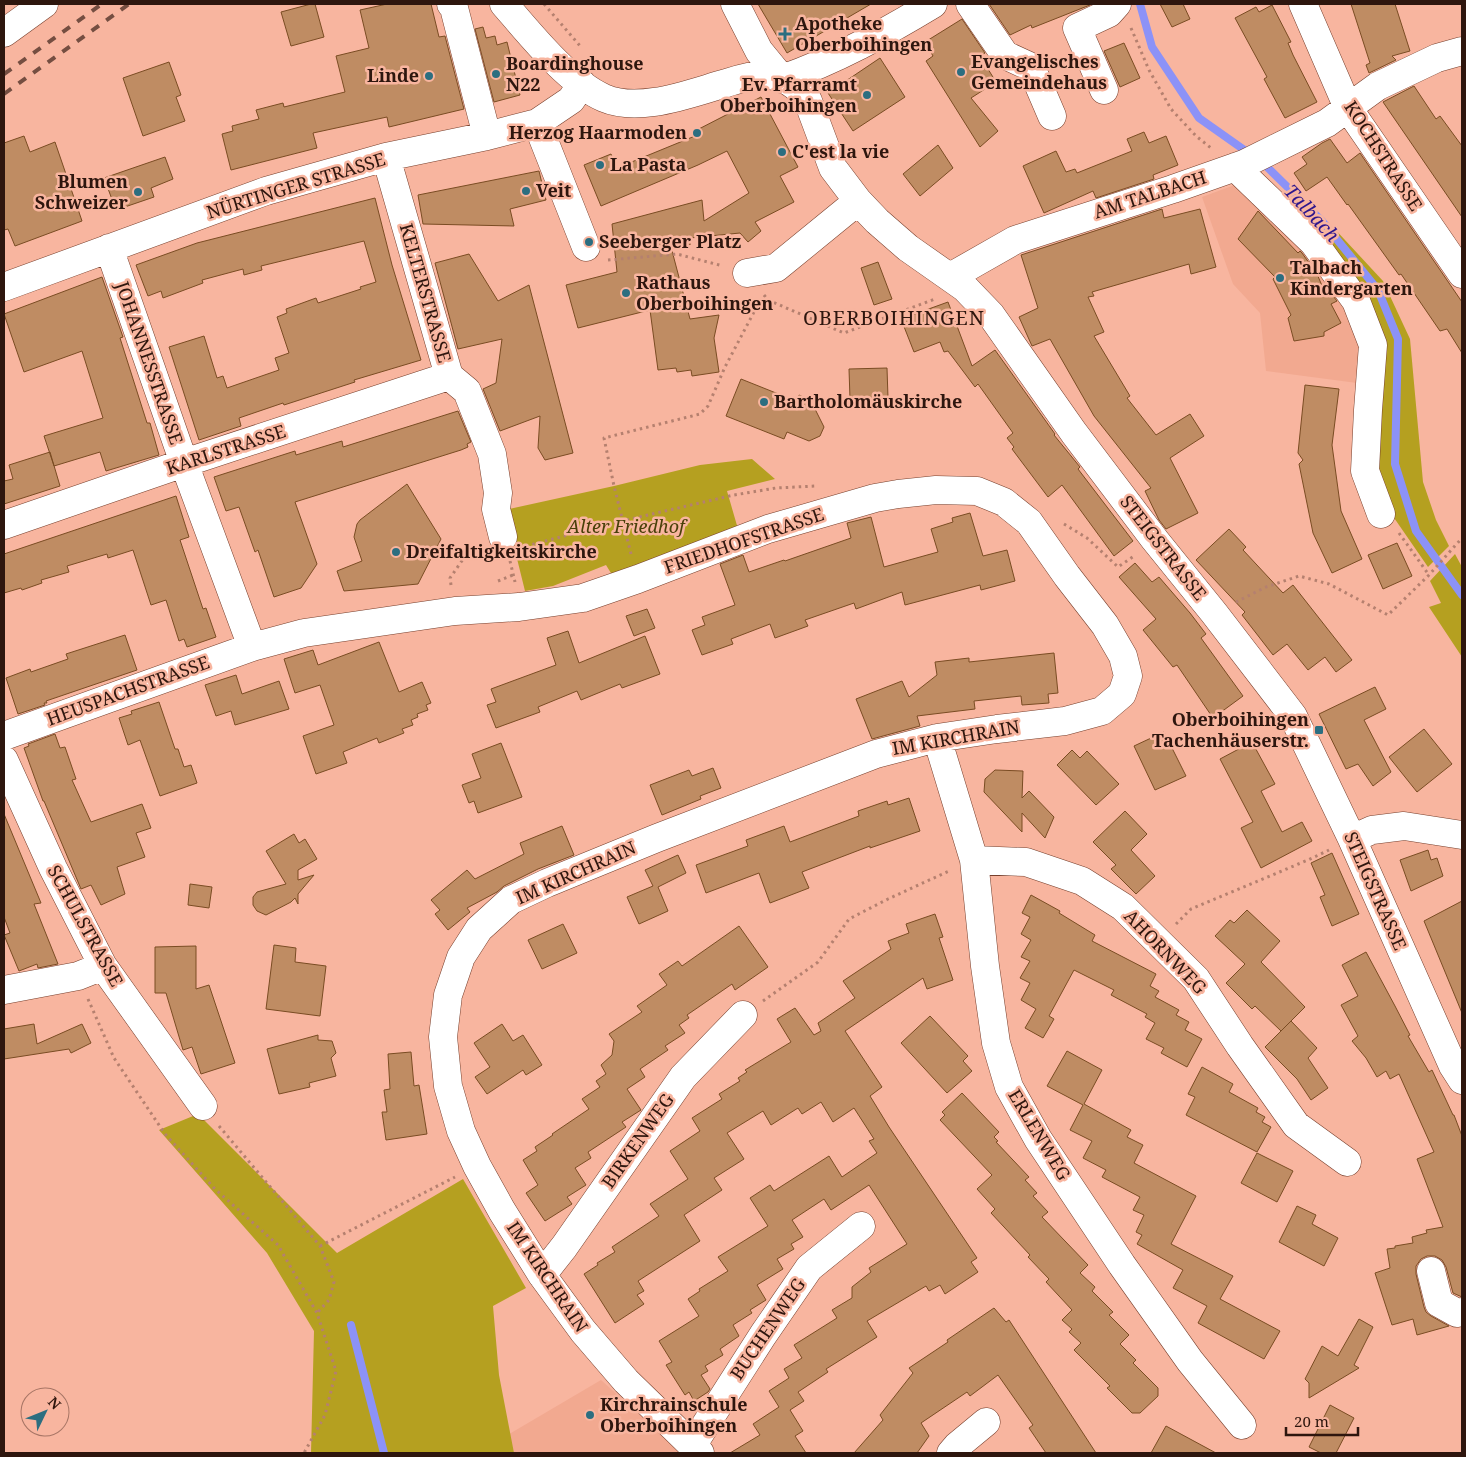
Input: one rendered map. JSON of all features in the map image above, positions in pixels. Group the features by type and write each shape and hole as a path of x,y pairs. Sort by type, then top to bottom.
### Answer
{"street":[{"path":"4,33 44,4"},
{"path":"451,4 454,8 487,136"},
{"path":"504,4 553,58 582,84 604,98 625,104 656,102 744,77 766,75 782,79 809,69 872,40 933,4"},
{"path":"735,4 759,51 782,79"},
{"path":"970,4 1005,55 1031,68 1052,116"},
{"name":"KOCHSTRASSE","path":"1304,4 1348,108 1462,274"},
{"path":"1104,90 1077,28 1109,13 1122,12"},
{"name":"AM TALBACH","path":"957,282 1015,240 1239,165 1327,123 1378,86 1437,58 1462,51"},
{"name":"STEIGSTRASSE","path":"782,79 798,88 808,101 833,168 858,201 877,222 908,248 957,282 991,315 1074,433 1293,716 1352,839 1449,1057 1462,1080"},
{"name":"NÜRTINGER STRASSE","path":"4,286 266,191 386,157 487,136 537,123 571,100 582,84"},
{"path":"537,123 586,248"},
{"name":"KELTERSTRASSE","path":"386,157 449,376 467,391 492,454 498,493 496,509 514,542"},
{"path":"1239,165 1314,243 1356,301 1373,345 1365,471 1381,514"},
{"path":"747,273 776,268 858,201"},
{"name":"JOHANNESSTRASSE","path":"109,248 184,463 252,647"},
{"name":"KARLSTRASSE","path":"4,525 184,463 449,376"},
{"name":"FRIEDHOFSTRASSE","path":"252,647 304,633 455,611 519,607 583,598 768,529 876,498 936,490 977,491 1004,502 1029,522 1105,625 1123,656 1128,676 1122,694"},
{"name":"HEUSPACHSTRASSE","path":"4,736 252,647"},
{"name":"IM KIRCHRAIN","path":"696,1450 626,1381 583,1331 542,1275 477,1166 461,1131 448,1086 443,1037 448,995 461,957 479,929 511,900 547,882 657,838 876,754 937,738 1065,721 1102,711 1122,694"},
{"name":"ERLENWEG","path":"937,738 974,860 996,1043 1009,1087 1038,1139 1122,1264 1190,1361 1242,1424"},
{"name":"SCHULSTRASSE","path":"4,760 52,868 104,966 202,1106"},
{"path":"1352,839 1372,830 1404,826 1462,835"},
{"name":"AHORNWEG","path":"974,860 1026,862 1082,881 1123,907 1196,979 1296,1126 1347,1162"},
{"path":"4,990 78,976 104,966"},
{"name":"BIRKENWEG","path":"542,1275 564,1247 683,1077 743,1015"},
{"name":"BUCHENWEG","path":"696,1450 763,1335 809,1268 861,1226"},
{"path":"1432,1271 1440,1303 1456,1313 1462,1312"},
{"path":"951,1453 986,1422"}],"path":[{"path":"1122,12 1149,70 1172,109 1196,136 1239,165"},
{"path":"586,248 607,260 676,254 747,273 768,300 844,333 957,282"},
{"path":"638,579 622,521 604,438 700,414 708,406 725,366 754,312"},
{"path":"450,578 468,552 622,521 734,495 776,488 825,486"},
{"path":"1381,514 1398,532 1428,575"},
{"path":"1062,523 1087,538 1118,567"},
{"path":"1214,613 1266,587 1299,576 1329,584 1388,615 1450,554 1462,538"},
{"path":"1158,942 1191,909 1308,860 1352,839"},
{"path":"743,1015 818,962 849,919 922,883"},
{"path":"78,976 114,1058 165,1134 215,1189 278,1245 317,1313 336,1371 325,1415 304,1453"},
{"path":"202,1106 320,1246 334,1282 329,1300 317,1313"},
{"path":"320,1246 477,1166"}],"shaded area":[{"name":"Talbach Kindergarten","path":"1240,183 1327,272 1363,353 1357,383 1266,371 1260,313 1233,284 1202,197"},
{"name":"Kirchrainschule Oberboihingen","path":"601,1380 682,1453 483,1453 482,1450"}],"green space":[{"path":"1332,226 1383,281 1410,339 1423,482 1436,520 1449,546 1428,567 1390,512 1378,464 1378,345 1319,236"},
{"name":"Alter Friedhof","path":"752,459 775,479 727,491 738,529 614,578 606,565 553,586 525,591 505,510 700,465"},
{"path":"1455,554 1462,567 1462,657 1429,607 1441,603 1430,581"},
{"path":"198,1114 337,1253 463,1179 526,1288 493,1306 499,1375 514,1453 311,1453 314,1331 267,1253 159,1130"}],"building":[{"path":"315,4 324,37 291,46 281,12"},
{"path":"387,4 431,4 439,37 445,36 464,109 389,127 387,117 313,133 317,148 231,170 222,134 233,131 232,126 259,119 256,110 283,103 284,107 345,92 336,56 369,48 360,10"},
{"path":"758,4 871,4 787,53"},
{"path":"989,4 1090,5 1032,28 1031,25 1010,35"},
{"path":"1160,4 1183,4 1190,19 1172,27"},
{"path":"1351,4 1395,4 1410,51 1392,56 1396,60 1369,73 1366,65 1370,63"},
{"path":"1272,5 1291,42 1288,43 1293,55 1317,102 1285,118 1264,79 1267,77 1235,18 1256,7 1259,12"},
{"name":"Evangelisches Gemeindehaus","path":"962,19 985,53 980,56 996,82 971,98 998,131 980,147 926,61 933,56 925,42"},
{"path":"483,27 486,38 495,36 497,45 507,42 520,95 494,102 475,29"},
{"path":"1124,43 1140,78 1120,87 1104,51"},
{"name":"Ev. Pfarramt Oberboihingen","path":"880,58 905,97 853,131 828,93"},
{"path":"169,62 181,95 176,97 185,121 143,136 123,78"},
{"path":"1414,86 1436,119 1440,116 1462,146 1462,217 1383,102"},
{"path":"761,97 798,167 780,176 794,202 755,222 761,231 748,242 740,233 690,238 690,245 671,247 690,319 719,315 714,338 719,372 692,376 691,370 677,372 676,368 658,370 650,310 578,328 566,285 617,272 612,224 702,200 704,221 749,193 727,151 601,206 584,165 611,154 617,168 695,136 693,132"},
{"path":"1144,132 1149,143 1166,136 1178,165 1153,175 1154,179 1096,198 1093,191 1044,213 1023,166 1056,151 1066,172 1075,169 1077,173 1132,151 1127,139"},
{"path":"24,136 30,152 55,142 82,221 15,246 8,229 4,230 4,143"},
{"path":"1330,139 1347,163 1360,153 1462,302 1462,353 1447,329 1440,331 1401,274 1399,275 1327,177 1306,191 1294,173 1307,164 1302,157"},
{"path":"938,145 953,168 920,196 903,174"},
{"path":"165,157 173,179 151,188 154,197 116,210 104,178"},
{"path":"539,171 546,200 510,209 514,226 423,224 418,195"},
{"path":"375,198 392,265 421,360 239,418 241,426 199,440 169,347 204,336 217,378 223,376 227,388 279,370 275,358 289,353 277,317 287,313 286,309 316,298 318,303 376,282 364,241 261,266 262,270 244,275 243,269 202,280 203,283 163,298 161,291 148,296 136,265 197,243"},
{"path":"1162,209 1164,218 1200,209 1216,267 1191,274 1189,264 1092,292 1094,296 1088,297 1104,332 1094,336 1130,396 1127,398 1156,435 1190,414 1204,436 1170,458 1198,513 1166,529 1159,520 1145,491 1151,488 1094,416 1050,339 1032,346 1019,317 1038,308 1021,255"},
{"path":"1258,211 1298,253 1300,251 1302,253 1317,274 1323,288 1326,287 1337,301 1331,304 1341,323 1324,332 1324,336 1294,341 1288,318 1291,315 1273,279 1275,277 1238,239"},
{"path":"469,254 498,301 529,285 573,453 545,460 538,448 540,416 500,431 483,389 496,383 502,339 458,349 435,263"},
{"path":"878,262 892,299 874,305 861,268"},
{"path":"102,277 123,337 120,338 147,423 150,423 159,455 106,471 100,452 54,466 44,436 103,418 82,351 24,372 4,314"},
{"path":"948,302 972,366 995,350 1054,435 1080,467 1078,469 1133,541 1114,556 1062,485 1048,497 1012,449 1014,447 1007,438 1013,433 978,384 975,387 948,351 944,352 940,342 914,352 901,319"},
{"path":"887,368 888,398 850,399 849,369"},
{"name":"Bartholomäuskirche","path":"741,379 796,401 799,395 811,401 824,427 820,436 809,441 787,432 784,439 726,416"},
{"path":"1305,385 1339,389 1332,445 1341,511 1362,559 1332,573 1313,533 1299,464 1303,460 1298,453"},
{"path":"458,411 471,442 467,444 468,447 295,502 317,564 301,588 274,597 258,550 255,552 239,507 226,511 214,477 295,451 296,455 342,441 343,447"},
{"path":"50,452 60,486 4,504 4,481 13,479 9,465"},
{"name":"Dreifaltigkeitskirche","path":"407,484 441,539 418,584 344,591 337,571 362,561 354,537 357,524"},
{"path":"176,496 189,537 180,540 203,609 206,608 216,637 187,647 184,639 179,641 166,600 151,605 133,550 108,558 107,554 67,566 69,572 41,580 42,583 22,590 21,588 4,593 4,554"},
{"path":"970,513 983,556 1007,550 1015,581 981,590 980,585 905,605 902,592 856,609 854,603 805,620 808,626 775,638 770,624 731,639 733,644 702,655 692,630 705,625 702,617 735,605 720,564 743,555 749,572 785,561 851,538 847,523 871,517 884,567 938,552 931,529 953,522 952,518"},
{"path":"1229,529 1246,547 1243,550 1283,593 1293,585 1352,660 1336,672 1325,657 1308,670 1287,644 1273,655 1242,615 1245,612 1196,560"},
{"path":"1397,543 1412,576 1383,589 1368,555"},
{"path":"1135,563 1152,582 1159,577 1190,613 1206,634 1201,638 1243,696 1213,718 1177,665 1173,667 1143,630 1156,619 1119,577"},
{"path":"647,609 655,628 634,636 626,616"},
{"path":"568,631 579,663 645,636 660,674 622,688 620,684 581,700 577,691 538,707 540,712 496,728 487,705 496,702 491,689 556,665 547,638"},
{"path":"125,635 137,670 46,701 45,705 18,714 6,678 30,669 31,672 68,659 66,654"},
{"path":"379,642 399,692 422,682 431,703 426,705 428,710 417,714 418,717 411,720 413,725 402,729 404,733 379,743 377,738 343,752 347,763 316,774 303,736 334,725 320,685 295,693 284,659 313,650 318,665"},
{"path":"1054,653 1058,693 1048,694 1049,703 1022,705 1021,696 974,701 975,709 917,716 920,726 872,739 856,699 902,681 909,697 937,675 935,662 969,658 969,662"},
{"path":"236,675 242,694 279,681 289,709 235,725 231,711 216,716 205,685"},
{"path":"1375,687 1386,709 1364,720 1391,772 1373,786 1358,764 1346,769 1319,714"},
{"path":"159,702 175,749 178,749 184,767 191,765 197,783 160,796 140,740 128,745 119,718 132,714 131,711"},
{"path":"1424,729 1452,764 1417,792 1389,757"},
{"path":"1164,732 1186,776 1155,790 1134,746"},
{"path":"55,734 60,748 65,747 76,779 72,780 91,822 142,804 151,828 136,833 145,857 117,867 125,894 101,905 91,885 81,889 43,801 24,748 29,746 28,744"},
{"path":"1252,742 1275,784 1261,791 1282,832 1302,822 1312,841 1261,868 1241,828 1253,822 1220,759"},
{"path":"501,743 522,797 478,813 474,801 469,803 462,785 481,778 472,754"},
{"path":"1072,750 1080,758 1087,751 1119,784 1096,805 1057,765"},
{"path":"713,768 721,788 700,796 701,799 662,815 650,785 689,770 692,776"},
{"path":"995,770 1023,771 1022,798 1029,791 1054,817 1045,838 1022,813 1022,832 984,792 985,779"},
{"path":"909,798 920,831 870,848 870,846 802,872 809,888 770,903 759,873 706,893 696,865 748,846 746,840 784,826 790,842 859,816 858,811 887,801 888,805"},
{"path":"1125,811 1147,834 1131,850 1155,876 1136,894 1111,869 1116,865 1093,842"},
{"path":"4,814 41,903 34,904 58,964 38,968 37,964 19,971 4,935 10,933 4,917"},
{"path":"562,826 574,855 538,869 467,908 470,912 448,930 435,914 440,910 431,900 467,870 475,879 524,854 520,843"},
{"path":"294,834 299,843 305,839 317,859 298,870 298,880 314,875 298,894 298,904 295,898 266,915 257,911 253,905 253,897 257,892 286,884 266,851"},
{"path":"1428,850 1431,860 1437,858 1443,876 1411,891 1400,860"},
{"path":"1332,853 1359,914 1332,926 1320,897 1325,895 1311,863"},
{"path":"678,855 686,873 658,887 668,911 639,924 627,897 653,886 645,870"},
{"path":"190,884 212,887 209,908 188,905"},
{"path":"1031,895 1060,911 1059,913 1095,935 1092,941 1156,974 1150,986 1159,991 1155,997 1179,1010 1176,1015 1189,1022 1185,1030 1202,1039 1187,1067 1161,1053 1164,1048 1146,1039 1155,1023 1145,1017 1147,1014 1111,995 1114,990 1074,970 1049,1016 1054,1019 1043,1038 1025,1028 1036,1009 1021,1000 1030,983 1020,978 1030,961 1021,957 1031,940 1021,934 1030,917 1022,913"},
{"path":"1462,901 1462,1013 1424,921"},
{"path":"1247,910 1280,941 1261,962 1305,1007 1281,1031 1255,1006 1252,1009 1226,983 1245,964 1215,936 1230,920 1234,923"},
{"path":"935,914 943,937 939,938 953,980 927,989 923,978 845,1031 882,1087 870,1096 977,1258 971,1262 978,1272 945,1294 940,1285 929,1291 926,1286 867,1321 877,1337 826,1369 828,1372 798,1392 804,1401 790,1410 803,1431 795,1436 806,1453 730,1453 760,1435 753,1424 779,1407 769,1391 789,1378 784,1369 802,1358 794,1345 837,1318 832,1310 852,1298 852,1287 871,1272 869,1268 907,1244 869,1185 831,1210 824,1199 792,1220 803,1237 791,1244 794,1249 777,1259 783,1269 757,1285 766,1300 750,1310 752,1313 733,1325 739,1336 720,1349 723,1355 705,1366 708,1371 701,1375 710,1389 708,1392 694,1401 689,1392 685,1395 666,1365 672,1362 659,1341 699,1316 688,1299 700,1291 699,1289 728,1271 718,1257 768,1226 750,1198 770,1185 774,1191 829,1156 842,1177 877,1153 869,1141 874,1139 854,1108 833,1122 821,1102 802,1114 798,1108 771,1125 763,1111 727,1133 744,1159 714,1178 722,1190 684,1215 700,1241 638,1281 644,1291 637,1295 644,1304 615,1323 584,1274 615,1252 612,1247 659,1216 650,1204 688,1179 670,1151 700,1131 692,1118 722,1099 719,1094 740,1081 738,1078 747,1072 745,1070 791,1042 777,1019 795,1008 814,1035 821,1031 818,1023 855,998 843,981 891,949 888,941 909,933 906,924"},
{"path":"563,924 577,953 542,969 528,940"},
{"path":"739,926 768,967 735,990 732,984 687,1015 689,1018 679,1025 685,1033 665,1046 668,1050 640,1069 645,1077 627,1089 641,1110 622,1122 626,1127 588,1152 591,1158 575,1168 586,1185 567,1197 572,1204 545,1221 526,1193 538,1185 523,1160 537,1151 535,1147 589,1109 582,1099 600,1087 596,1081 606,1074 601,1065 612,1055 614,1041 609,1034 642,1012 637,1006 667,985 659,974 678,961 682,966"},
{"path":"274,945 296,948 295,962 326,966 320,1016 266,1009"},
{"path":"196,946 196,989 209,985 235,1063 201,1074 192,1047 183,1050 166,993 155,993 155,947"},
{"path":"1366,952 1410,1035 1408,1036 1429,1072 1432,1070 1462,1136 1462,1297 1453,1293 1446,1267 1442,1260 1435,1256 1427,1256 1421,1259 1416,1266 1416,1274 1426,1312 1449,1326 1417,1335 1413,1319 1392,1325 1375,1273 1390,1268 1387,1249 1413,1243 1412,1237 1427,1233 1426,1230 1443,1227 1417,1159 1434,1152 1399,1074 1390,1079 1386,1071 1377,1077 1366,1058 1352,1041 1358,1036 1341,1005 1358,996 1342,965"},
{"path":"930,1016 968,1056 963,1061 972,1071 947,1093 901,1043"},
{"path":"1291,1021 1317,1048 1308,1058 1328,1088 1311,1100 1297,1079 1265,1047"},
{"path":"34,1024 37,1044 82,1024 91,1043 71,1053 69,1049 4,1059 4,1029"},
{"path":"502,1024 513,1041 523,1035 542,1065 526,1075 523,1070 487,1094 475,1077 490,1067 474,1043"},
{"path":"318,1035 318,1040 332,1041 336,1053 331,1058 336,1076 309,1083 310,1087 279,1094 267,1049"},
{"path":"1067,1051 1102,1070 1084,1104 1131,1130 1127,1137 1143,1145 1134,1163 1196,1196 1171,1244 1233,1276 1220,1299 1280,1331 1264,1359 1198,1323 1207,1306 1173,1288 1183,1270 1137,1244 1142,1235 1136,1232 1144,1215 1133,1210 1140,1197 1102,1177 1106,1170 1083,1158 1092,1141 1070,1130 1083,1105 1047,1086"},
{"path":"411,1052 414,1086 419,1085 427,1134 386,1140 382,1112 387,1112 384,1090 390,1089 388,1054"},
{"path":"1202,1067 1233,1084 1229,1092 1258,1108 1256,1112 1265,1117 1262,1122 1271,1127 1257,1152 1186,1115 1195,1097 1188,1094"},
{"path":"962,1093 999,1132 994,1137 998,1141 996,1142 1029,1177 1025,1180 1037,1193 1033,1196 1048,1212 1042,1217 1088,1265 1080,1273 1095,1287 1092,1291 1113,1312 1109,1315 1129,1335 1120,1344 1136,1360 1133,1363 1158,1388 1158,1396 1140,1413 1132,1413 1107,1388 1110,1386 1074,1350 1081,1343 1069,1332 1072,1329 1062,1320 1072,1310 1046,1282 1049,1279 1028,1257 1030,1255 991,1213 995,1209 977,1189 992,1175 940,1120 945,1115 942,1112"},
{"path":"1257,1153 1293,1171 1277,1202 1241,1183"},
{"path":"1297,1206 1316,1215 1312,1224 1338,1238 1324,1266 1279,1242"},
{"path":"994,1308 1006,1322 1009,1320 1096,1453 1046,1453 1029,1428 1033,1425 998,1375 970,1396 967,1392 921,1423 929,1436 917,1453 854,1453 883,1420 880,1415 913,1373 909,1368"},
{"path":"1359,1319 1373,1327 1354,1365 1359,1368 1309,1398 1309,1383 1305,1379 1322,1346 1338,1356"},
{"path":"1330,1405 1354,1418 1336,1453 1321,1453 1309,1447"},
{"path":"1166,1426 1216,1453 1151,1453"}],"waterway":[{"name":"Talbach","path":"1140,4 1152,47 1199,118 1250,154"},
{"name":"Talbach","path":"1262,162 1322,221 1378,290 1398,339 1395,464 1416,531 1462,595"},
{"path":"351,1325 384,1453"}],"railway":[{"path":"4,74 102,4"},
{"path":"4,94 129,4"}],"place":[{"name":"Apotheke Oberboihingen","path":"785,34"},
{"name":"Evangelisches Gemeindehaus","path":"961,72"},
{"name":"Boardinghouse N22","path":"496,74"},
{"name":"Linde","path":"429,76"},
{"name":"Ev. Pfarramt Oberboihingen","path":"867,95"},
{"name":"Herzog Haarmoden","path":"697,133"},
{"name":"C'est la vie","path":"782,152"},
{"name":"La Pasta","path":"600,165"},
{"name":"Veit","path":"526,191"},
{"name":"Blumen Schweizer","path":"138,192"},
{"name":"Seeberger Platz","path":"589,242"},
{"name":"Talbach Kindergarten","path":"1280,278"},
{"name":"Rathaus Oberboihingen","path":"626,293"},
{"name":"Bartholomäuskirche","path":"764,402"},
{"name":"Dreifaltigkeitskirche","path":"396,552"},
{"name":"Oberboihingen Tachenhäuserstr.","path":"1319,730"},
{"name":"Kirchrainschule Oberboihingen","path":"590,1415"}],"district":[{"name":"OBERBOIHINGEN","path":"894,318"}]}
